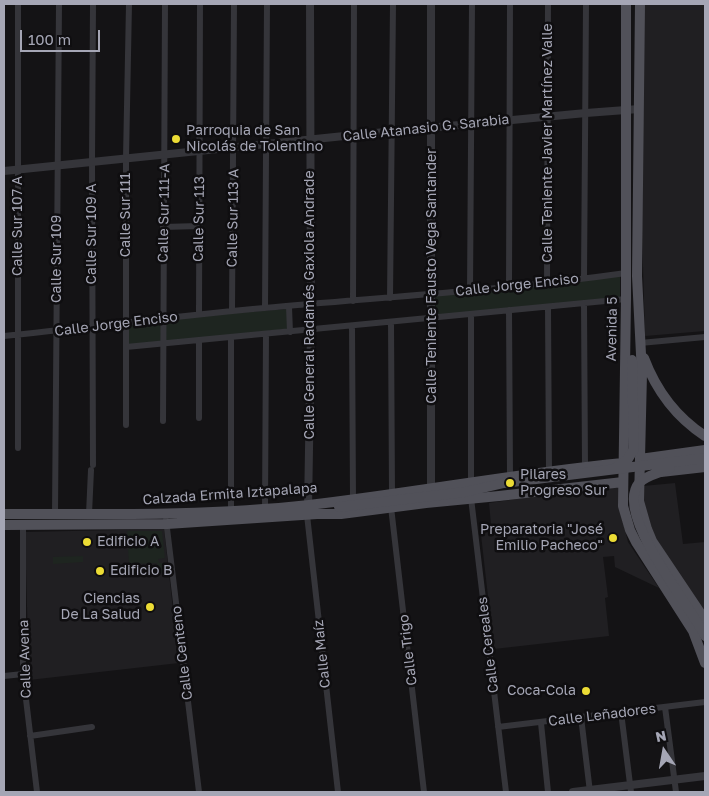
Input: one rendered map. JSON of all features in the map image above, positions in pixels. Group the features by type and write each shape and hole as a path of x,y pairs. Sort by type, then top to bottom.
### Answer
{"main road":[{"name":"Avenida 5","path":"626,4 626,299 623,506 630,531 636,542 700,636"},
{"name":"Avenida 5","path":"640,4 637,296 642,374 640,501 652,541 705,620"},
{"path":"607,471 625,463 632,456 634,449 632,360 633,316 637,296"},
{"path":"640,344 651,376 662,395 684,419 705,436"},
{"path":"640,459 705,450"},
{"path":"678,454 675,458 675,463 681,469"},
{"name":"Calzada Ermita Iztapalapa","path":"4,525 311,511 466,492 504,484 705,458"},
{"name":"Calzada Ermita Iztapalapa","path":"311,511 353,498 548,471 623,463"},
{"name":"Calzada Ermita Iztapalapa","path":"458,484 487,491 501,491 705,465"},
{"name":"Calzada Ermita Iztapalapa","path":"640,475 705,465"},
{"path":"589,466 600,471 601,476 598,484"},
{"path":"670,468 646,477 638,483 634,493 635,510 650,550 697,620 705,663"},
{"name":"Calzada Ermita Iztapalapa","path":"190,517 231,510 265,508 340,514 623,482"},
{"name":"Calzada Ermita Iztapalapa","path":"4,514 89,514 140,519"}],"street":[{"name":"Calle Sur 107 A","path":"18,4 18,448"},
{"name":"Calle Sur 109","path":"56,514 59,4"},
{"name":"Calle Sur 109 A","path":"89,514 92,468 94,4"},
{"name":"Calle Sur 111","path":"126,425 126,158 129,4"},
{"name":"Calle Sur 111-A","path":"163,422 165,4"},
{"name":"Calle Sur 113","path":"199,314 200,4"},
{"name":"Calle Sur 113 A","path":"232,312 234,4"},
{"path":"265,308 267,4"},
{"name":"Calle General Radamés Gaxiola Andrade","path":"310,4 311,511"},
{"path":"353,301 354,4"},
{"path":"390,298 393,4"},
{"name":"Calle Teniente Fausto Vega Santander","path":"431,4 431,488"},
{"path":"470,290 472,4"},
{"path":"509,287 510,4"},
{"name":"Calle Teniente Javier Martínez Valle","path":"547,283 548,4"},
{"path":"584,278 586,4"},
{"name":"Calle Atanasio G. Sarabia","path":"4,171 586,112 639,109"},
{"path":"163,227 199,226"},
{"name":"Calle Jorge Enciso","path":"4,336 199,314 509,287 626,273"},
{"name":"Calle Jorge Enciso","path":"126,347 626,299"},
{"path":"584,303 589,466"},
{"path":"288,306 290,332"},
{"path":"548,307 548,471"},
{"path":"509,310 510,476"},
{"path":"471,314 472,482"},
{"path":"391,322 392,493"},
{"path":"352,326 353,498"},
{"path":"265,508 266,334"},
{"path":"231,337 231,510"},
{"path":"640,344 705,337"},
{"path":"199,340 199,418"},
{"name":"Calle Cereales","path":"471,498 506,792"},
{"name":"Calle Trigo","path":"391,507 424,792"},
{"name":"Calle Maíz","path":"311,511 338,792"},
{"name":"Calle Centeno","path":"166,519 199,792"},
{"name":"Calle Avena","path":"23,525 24,674 37,792"},
{"path":"4,676 24,674"},
{"name":"Calle Leñadores","path":"498,727 705,702"},
{"path":"665,707 676,792"},
{"path":"622,712 631,789"},
{"path":"581,717 590,791"},
{"path":"541,723 548,792"},
{"path":"30,736 92,728"},
{"path":"573,792 631,789 705,776"}],"shaded area":[{"path":"644,4 705,4 705,331 645,336 642,231"},
{"path":"620,275 620,297 436,317 435,296"},
{"path":"288,309 288,329 128,345 127,325 163,318"},
{"path":"675,483 683,544 705,542 705,614 650,530 644,515 643,486"},
{"path":"619,487 620,510 628,542 659,588 615,567 614,556 603,557 608,597 605,598 609,636 494,649 480,526 491,524 489,503 594,488"},
{"path":"164,529 179,663 29,680 25,532"},
{"path":"127,531 162,531 165,558 158,559 159,563 167,563 168,572 158,573 157,563 129,564"},
{"path":"83,556 83,562 53,564 53,557"}],"place":[{"name":"Parroquia de San Nicolás de Tolentino","path":"176,139"},
{"name":"Pilares Progreso Sur","path":"510,483"},
{"name":"Preparatoria \"José Emilio Pacheco\"","path":"613,538"},
{"name":"Edificio A","path":"87,542"},
{"name":"Edificio B","path":"100,571"},
{"name":"Ciencias De La Salud","path":"150,607"},
{"name":"Coca-Cola","path":"586,691"}]}
